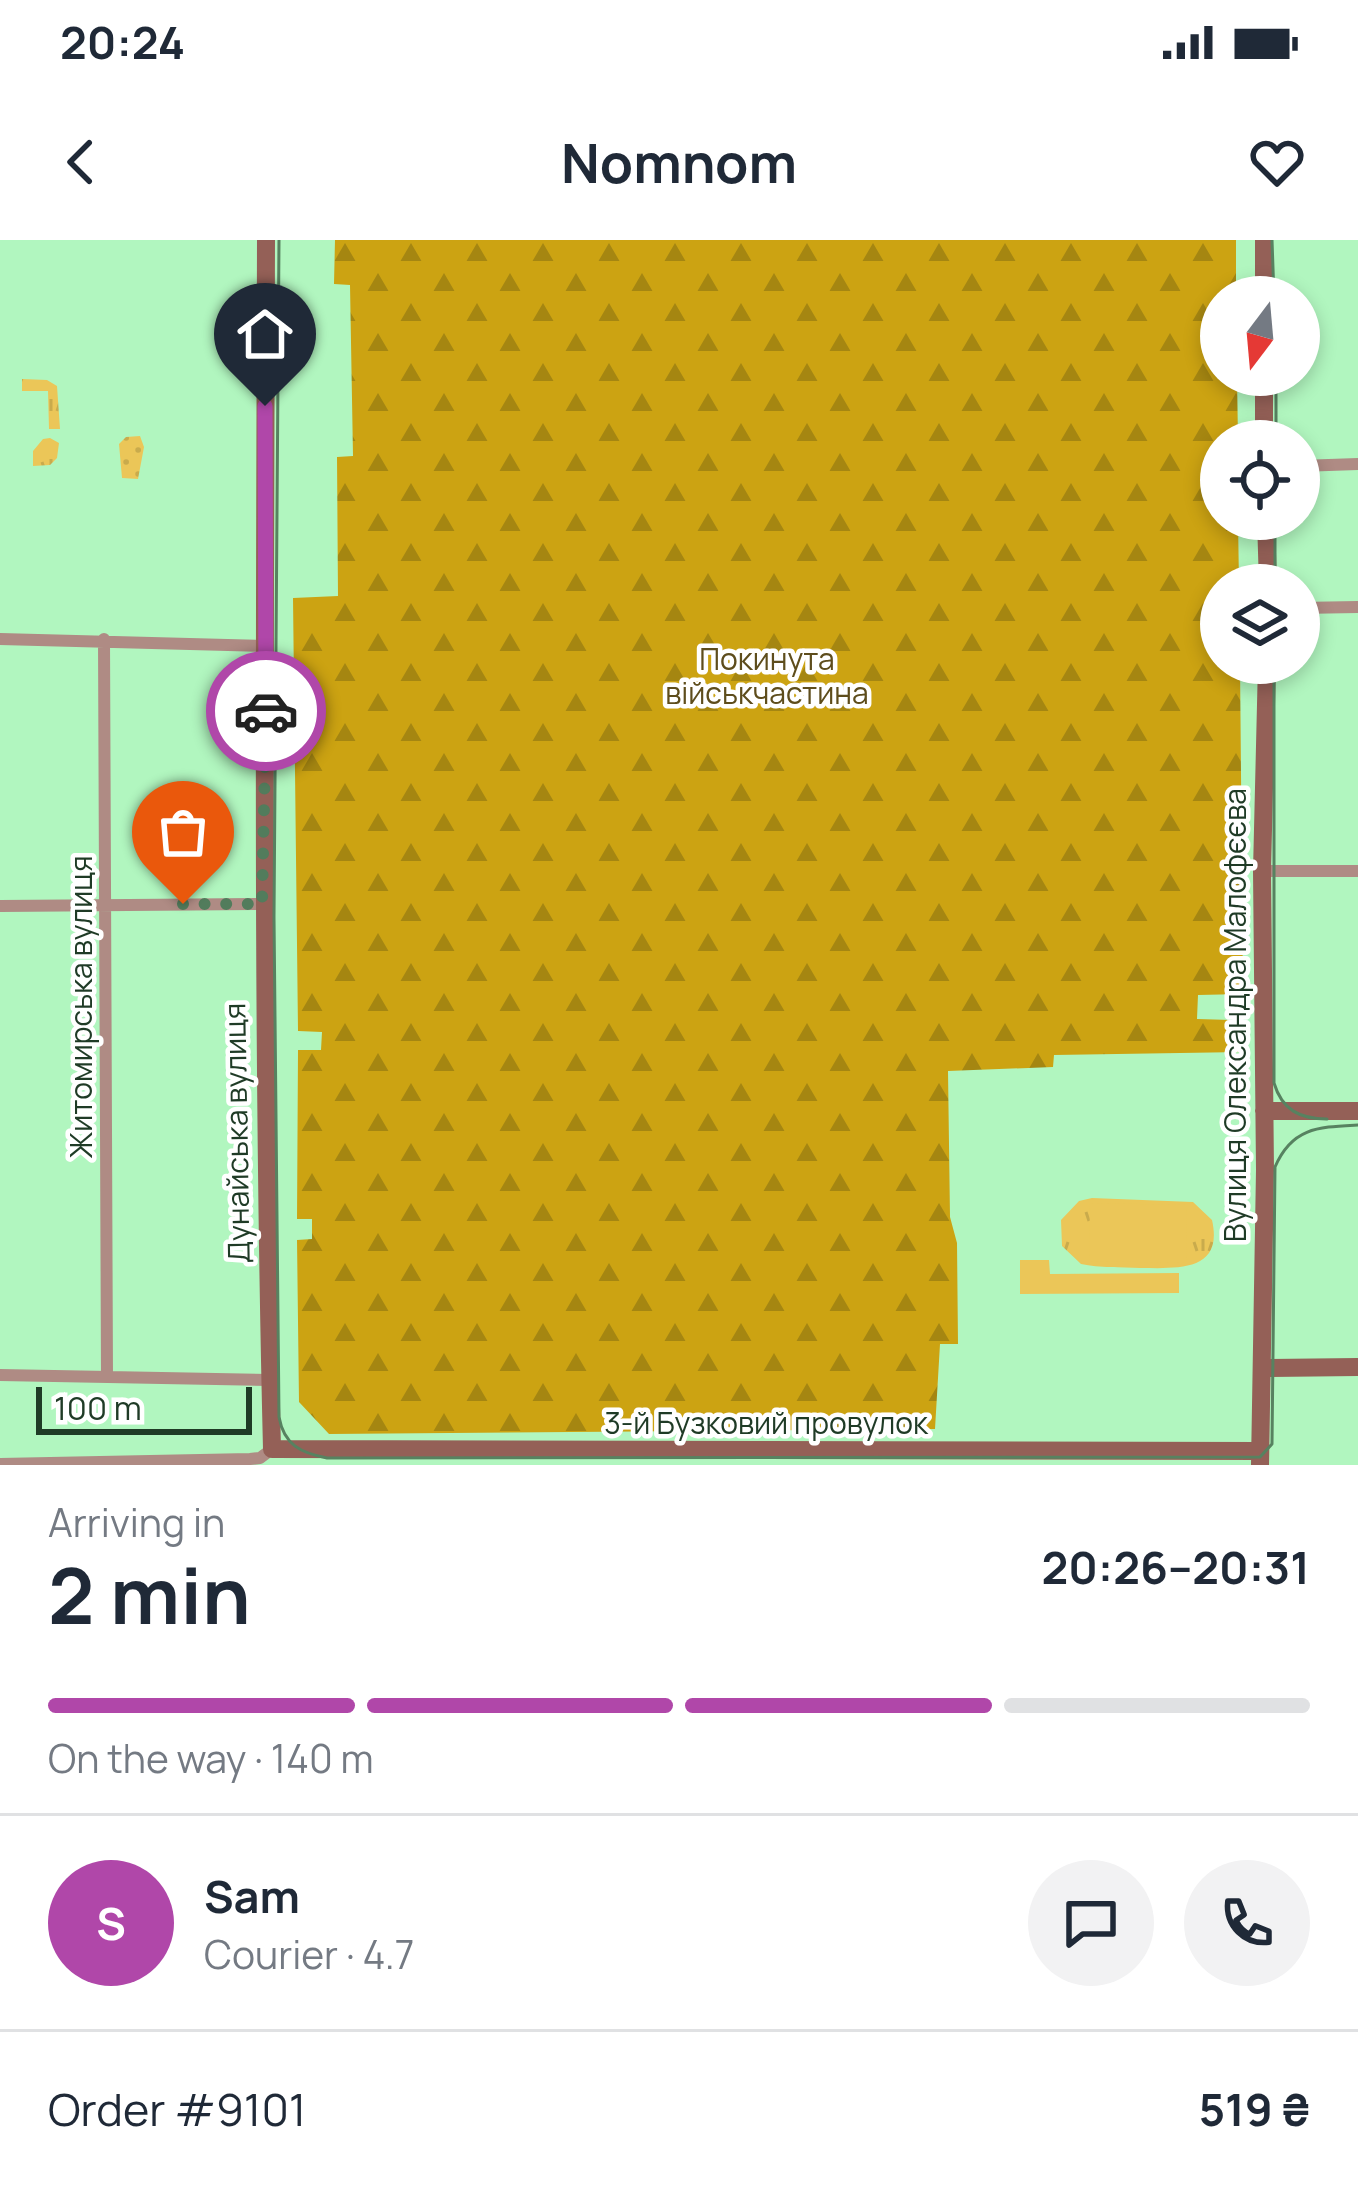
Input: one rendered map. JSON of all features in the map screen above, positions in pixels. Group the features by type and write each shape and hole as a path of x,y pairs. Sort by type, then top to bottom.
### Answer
{"street":[{"name":"Дунайська вулиця","path":"266,240 268,646 262,904 272,1449"},
{"path":"1264,240 1264,276"},
{"path":"1320,465 1358,464"},
{"path":"1320,608 1358,607"},
{"path":"0,639 268,646"},
{"name":"Житомирська вулиця","path":"104,639 107,1376"},
{"name":"Вулиця Олександра Малофєєва","path":"1263,1367 1266,684"},
{"path":"1262,871 1358,871"},
{"path":"0,907 262,904"},
{"path":"1264,1111 1358,1111"},
{"path":"1260,1458 1263,1367 1358,1367"},
{"path":"0,1375 270,1380"},
{"path":"0,1465 250,1459 272,1449"},
{"name":"3-й Бузковий провулок","path":"272,1449 574,1458 1260,1458"}],"green space":[{"name":"Покинута військчастина","path":"335,240 1236,240 1236,276 1200,276 1200,396 1237,396 1238,420 1200,420 1200,540 1238,540 1239,564 1200,564 1200,684 1240,684 1243,994 1198,995 1197,1019 1231,1020 1230,1028 1243,1033 1243,1052 1054,1055 1053,1067 948,1071 958,1344 940,1344 935,1429 329,1434 299,1402 297,1240 312,1239 312,1219 297,1219 298,1050 321,1050 322,1032 298,1031 293,598 338,596 337,457 353,456 350,285 334,284"},
{"path":"22,379 47,380 57,386 60,429 49,429 48,391 22,391"},
{"path":"140,436 144,447 138,479 122,478 119,444 126,437"},
{"path":"50,438 59,443 57,458 50,465 33,466 33,451"},
{"path":"1079,1201 1193,1202 1212,1220 1211,1250 1182,1267 1081,1264 1062,1246 1061,1220"},
{"path":"1090,1203 1187,1205 1186,1263 1089,1261"},
{"path":"1020,1260 1049,1260 1050,1274 1179,1273 1179,1293 1020,1294"}],"tram line":[{"path":"279,240 274,917 279,1417 295,1446 327,1458 1260,1457 1272,1444 1275,1167 1298,1137 1319,1129 1358,1125"},
{"path":"1272,240 1273,276"},
{"path":"1276,396 1276,420"},
{"path":"1275,540 1275,564"},
{"path":"1274,684 1274,1083 1293,1111 1327,1119"}],"way so far":[{"path":"183,904 262,904 266,711"}],"route":[{"path":"265,406 266,711"}]}
